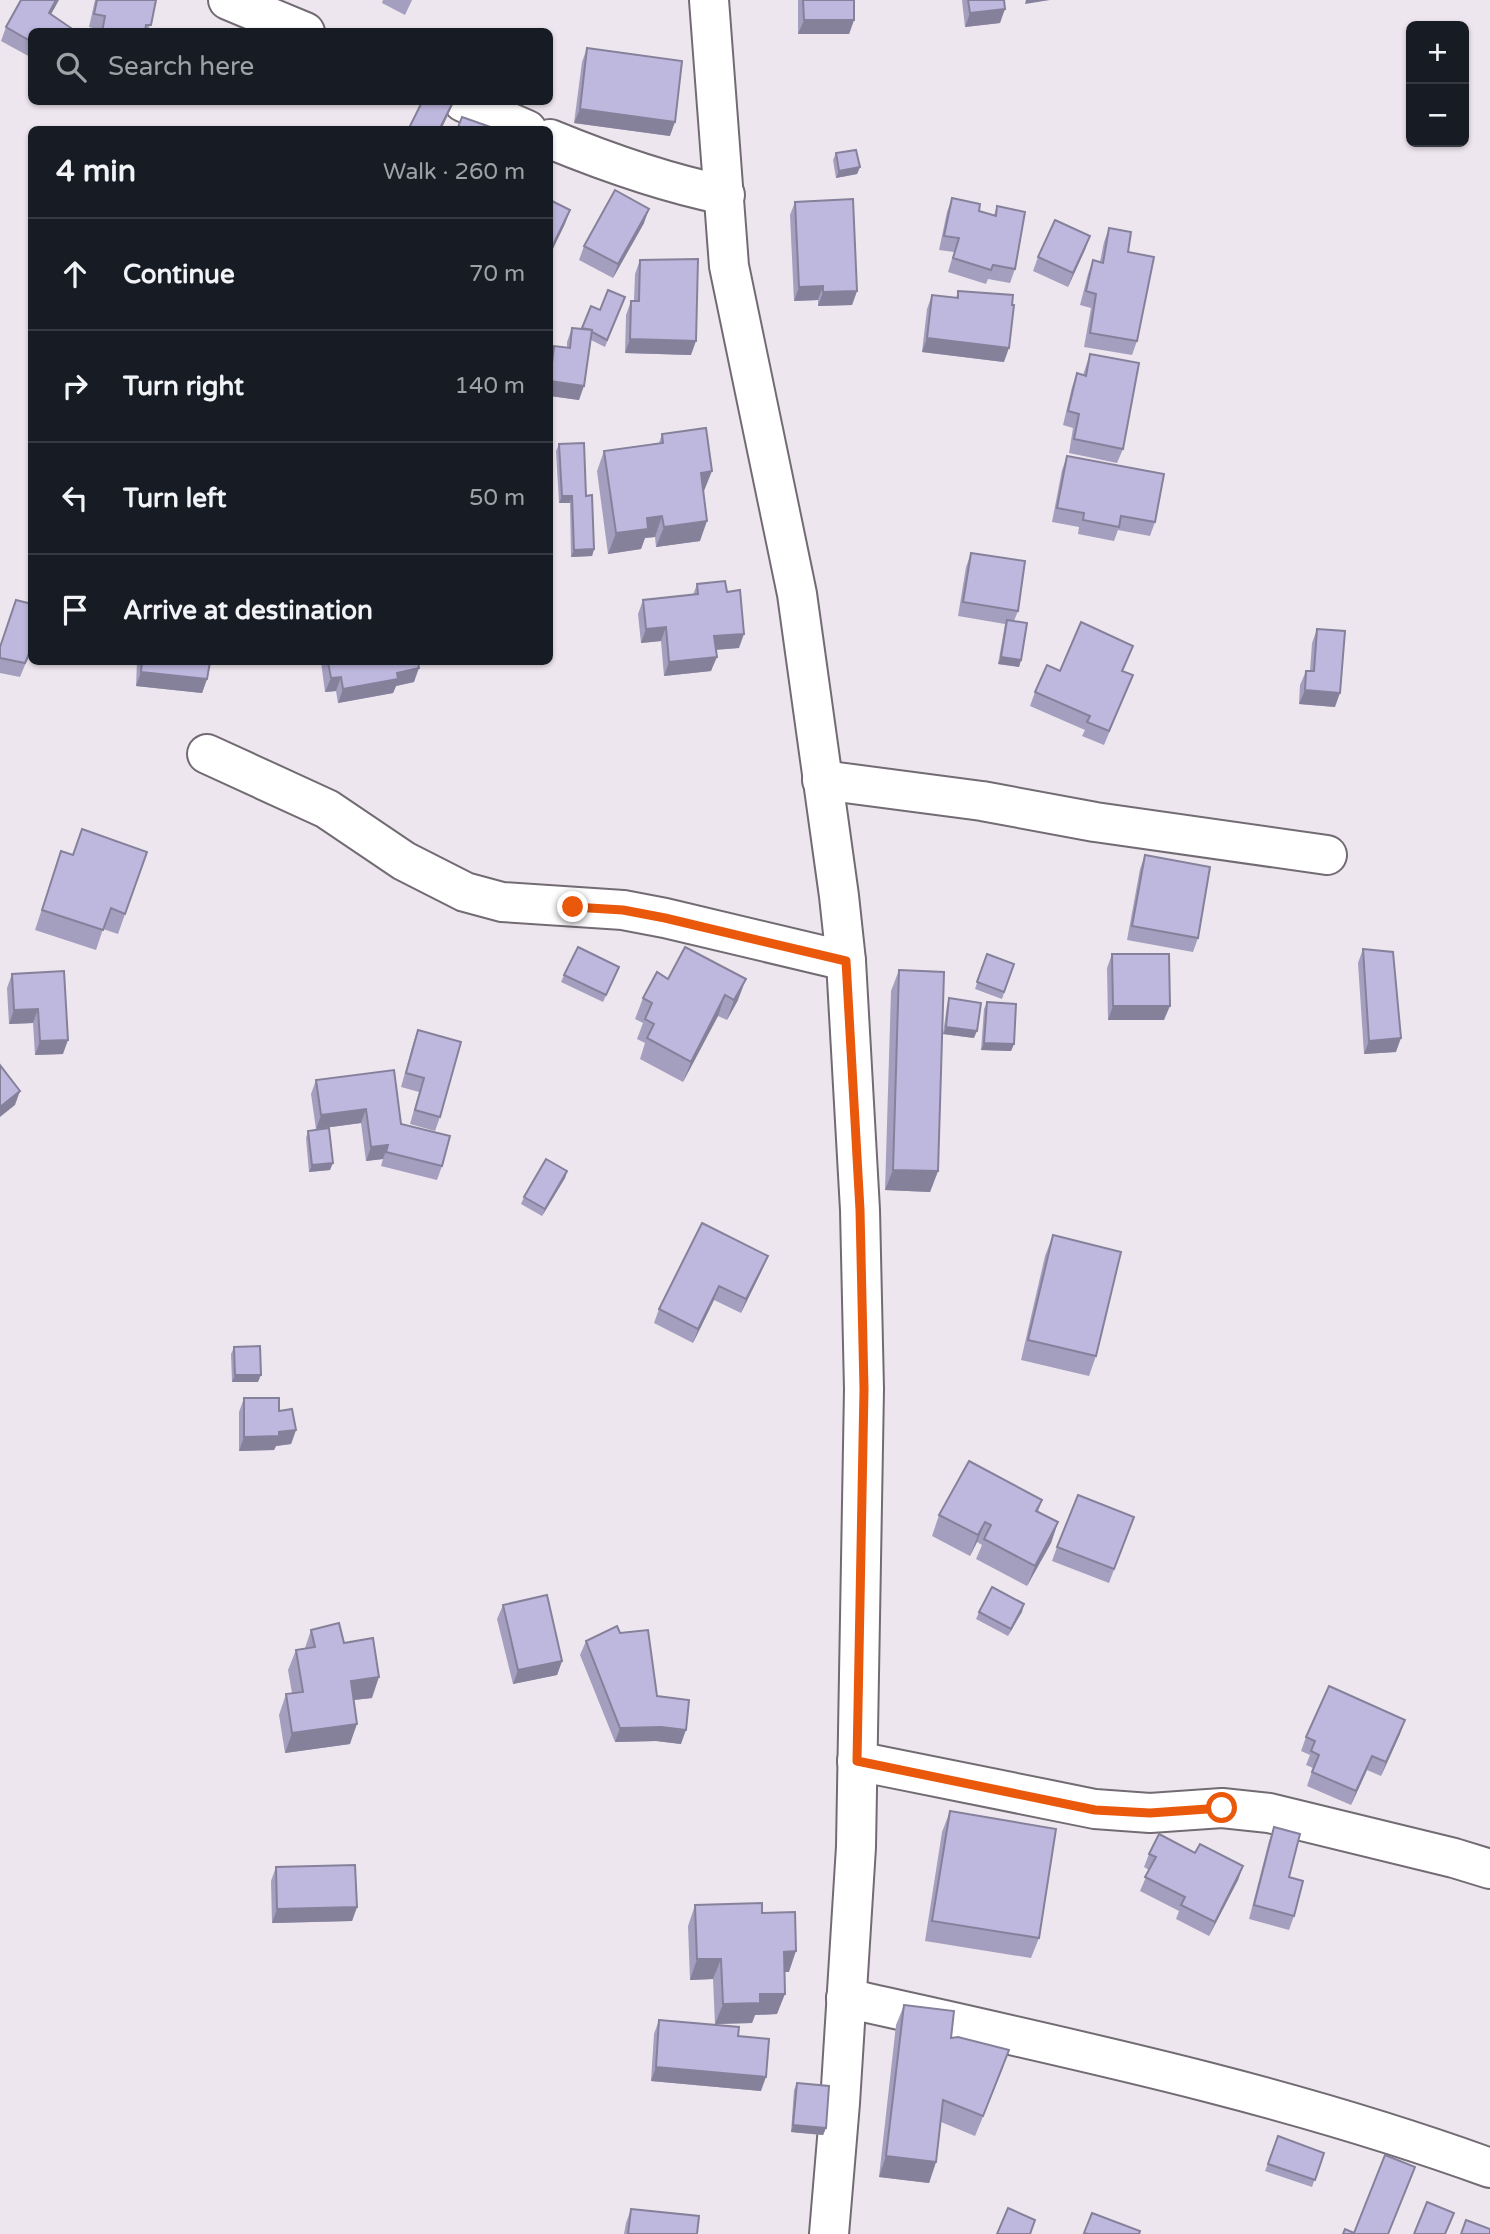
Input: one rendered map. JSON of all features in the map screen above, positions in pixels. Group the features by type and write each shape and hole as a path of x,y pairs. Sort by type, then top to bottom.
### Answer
{"street":[{"path":"228,0 295,28"},
{"path":"709,0 729,266 797,594 839,896 846,961 860,1210 864,1376 856,1847 830,2234"},
{"path":"470,105 518,126"},
{"path":"553,140 639,172 690,188 725,195"},
{"path":"207,754 327,809 404,861 465,892 502,902 623,910 846,961"},
{"path":"821,780 982,801 1095,822 1327,855"},
{"path":"857,1761 1095,1810 1150,1813 1222,1808 1269,1813 1490,1869"},
{"path":"846,1998 1240,2090 1406,2137 1490,2168"}],"building":[{"path":"21,0 56,0 49,13 71,28 28,28 28,40 6,27"},
{"path":"97,0 156,0 151,25 146,25 146,28 103,28 105,16 94,14"},
{"path":"803,0 854,0 854,20 804,20"},
{"path":"968,0 1004,0 1005,9 970,13"},
{"path":"587,48 682,61 675,122 580,109"},
{"path":"420,105 452,105 441,126 410,126"},
{"path":"462,117 488,126 459,126"},
{"path":"856,150 860,167 839,171 836,153"},
{"path":"615,190 649,209 618,264 584,246"},
{"path":"952,198 980,204 979,211 996,216 997,206 1025,212 1015,269 993,265 991,270 953,258 959,238 944,236"},
{"path":"853,199 857,291 823,292 823,286 799,287 795,202"},
{"path":"553,202 570,210 553,245"},
{"path":"1055,220 1090,236 1073,273 1038,257"},
{"path":"1109,228 1131,232 1128,252 1154,257 1137,341 1090,333 1096,294 1086,291 1093,260 1103,263"},
{"path":"698,259 696,341 630,339 631,301 639,301 640,260"},
{"path":"608,290 625,297 607,340 592,330 582,328 591,306 600,310"},
{"path":"958,291 1013,295 1009,348 927,338 932,295 958,298"},
{"path":"572,328 592,330 584,386 553,381 554,346 570,348"},
{"path":"1090,354 1139,363 1123,449 1074,439 1079,414 1068,411 1077,373 1086,376"},
{"path":"706,428 712,471 701,473 707,521 664,527 662,516 647,518 648,529 616,533 604,451 663,443 662,434"},
{"path":"584,443 586,496 592,495 594,549 574,550 572,496 562,496 559,444"},
{"path":"1067,456 1164,474 1155,522 1121,516 1119,527 1083,520 1084,513 1057,508"},
{"path":"971,553 1025,561 1018,611 963,602"},
{"path":"725,581 727,592 740,590 744,634 714,636 717,657 669,662 666,627 646,629 643,600 698,594 697,584"},
{"path":"16,600 28,603 28,656 25,663 0,658 0,647"},
{"path":"1007,620 1027,623 1021,660 1001,657"},
{"path":"1081,622 1133,646 1122,671 1133,675 1109,731 1087,722 1090,716 1035,692 1047,665 1060,671"},
{"path":"1317,629 1345,631 1340,693 1305,690 1306,671 1314,671"},
{"path":"142,665 209,665 207,679 141,672"},
{"path":"329,665 418,665 419,668 397,673 398,679 343,689 341,677 331,678"},
{"path":"82,829 147,852 125,914 111,908 103,930 42,910 61,851 73,855"},
{"path":"1145,855 1210,867 1198,938 1132,926"},
{"path":"578,947 619,967 606,995 564,975"},
{"path":"685,947 746,979 734,1000 725,995 691,1062 647,1038 654,1024 645,1019 652,1003 643,998 657,972 668,979"},
{"path":"1363,949 1393,952 1401,1038 1369,1041"},
{"path":"987,954 1014,964 1004,992 977,982"},
{"path":"1112,954 1169,954 1170,1006 1113,1006"},
{"path":"899,970 944,972 938,1171 893,1170"},
{"path":"64,971 68,1040 40,1041 38,1009 14,1010 12,974"},
{"path":"949,998 981,1003 977,1031 946,1027"},
{"path":"987,1002 1016,1004 1014,1044 984,1043"},
{"path":"418,1030 461,1042 440,1117 415,1110 424,1078 406,1073"},
{"path":"0,1065 20,1091 0,1107"},
{"path":"394,1070 401,1124 450,1136 442,1166 386,1152 388,1145 371,1147 366,1109 321,1115 316,1080"},
{"path":"329,1128 333,1163 312,1165 308,1131"},
{"path":"546,1159 567,1171 545,1209 524,1197"},
{"path":"702,1223 768,1256 746,1299 719,1286 698,1329 659,1309"},
{"path":"1053,1235 1121,1252 1096,1356 1028,1340"},
{"path":"260,1346 261,1375 235,1375 234,1347"},
{"path":"244,1398 279,1398 279,1411 292,1409 296,1430 279,1432 279,1436 244,1437"},
{"path":"969,1461 1042,1500 1036,1511 1058,1522 1035,1566 984,1539 991,1525 985,1522 978,1535 939,1515"},
{"path":"1078,1495 1134,1517 1114,1569 1057,1547"},
{"path":"992,1587 1024,1604 1011,1629 979,1612"},
{"path":"547,1595 562,1661 518,1670 503,1605"},
{"path":"339,1623 344,1643 373,1638 379,1677 351,1681 357,1724 292,1733 286,1694 303,1692 296,1650 315,1647 311,1630"},
{"path":"617,1626 620,1633 648,1630 657,1696 689,1700 686,1730 661,1727 620,1728 586,1641"},
{"path":"1329,1686 1405,1720 1386,1762 1372,1756 1356,1791 1312,1772 1319,1755 1311,1751 1315,1741 1306,1737"},
{"path":"950,1811 1056,1829 1039,1938 932,1921"},
{"path":"1274,1827 1300,1834 1289,1877 1303,1881 1294,1916 1254,1905"},
{"path":"1159,1834 1195,1853 1200,1844 1243,1866 1215,1922 1181,1905 1185,1897 1145,1877 1156,1857 1149,1854"},
{"path":"355,1865 357,1907 277,1909 276,1867"},
{"path":"762,1903 762,1913 795,1912 796,1951 784,1952 785,1994 760,1994 760,2003 723,2004 721,1959 697,1959 695,1905"},
{"path":"904,2005 954,2011 951,2038 958,2037 1009,2050 983,2116 943,2100 936,2162 886,2156"},
{"path":"659,2020 739,2027 738,2036 769,2039 766,2077 656,2067"},
{"path":"797,2083 829,2086 826,2128 793,2125"},
{"path":"1278,2136 1324,2153 1315,2180 1268,2164"},
{"path":"1385,2155 1415,2167 1388,2234 1343,2234 1345,2229 1354,2233"},
{"path":"1427,2202 1454,2213 1445,2234 1414,2234"},
{"path":"1008,2208 1035,2220 1030,2234 997,2234"},
{"path":"631,2209 699,2216 697,2234 628,2234"},
{"path":"1092,2213 1140,2231 1139,2234 1084,2233"},
{"path":"1466,2220 1490,2229 1490,2234 1461,2234"}],"route":[{"path":"573,907 623,910 665,918 846,961 860,1210 864,1389 857,1761 1095,1810 1150,1813 1222,1808"}]}
